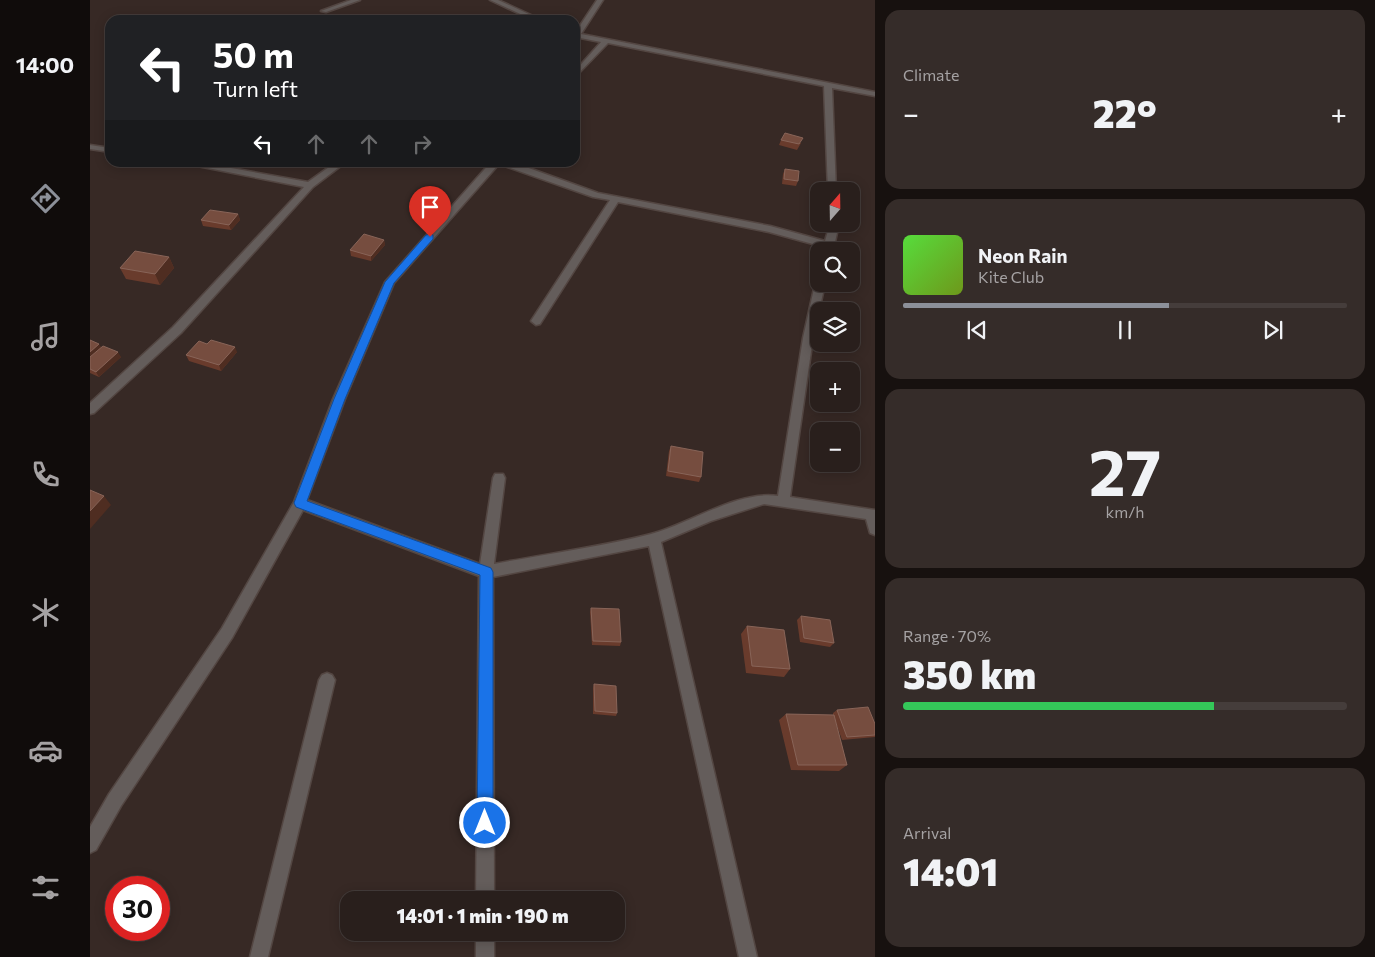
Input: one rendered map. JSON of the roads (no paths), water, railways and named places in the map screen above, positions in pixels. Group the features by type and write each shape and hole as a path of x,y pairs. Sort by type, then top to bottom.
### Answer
{"street":[{"path":"324,11 356,0"},
{"path":"492,0 527,15"},
{"path":"580,29 600,0"},
{"path":"580,36 875,94"},
{"path":"580,70 607,40"},
{"path":"828,84 832,182"},
{"path":"90,147 105,149"},
{"path":"208,167 310,185"},
{"path":"90,410 177,330 310,185 335,167"},
{"path":"90,844 115,800 227,633 300,503 339,399 390,282 492,167"},
{"path":"516,167 596,195 770,229 810,242"},
{"path":"536,321 615,199"},
{"path":"783,502 808,338 818,292"},
{"path":"485,891 486,572 499,478"},
{"path":"300,503 486,572 654,539 708,516 764,499 873,514 875,529"},
{"path":"654,539 748,957"},
{"path":"259,957 327,680"},
{"path":"484,957 485,941"}]}
